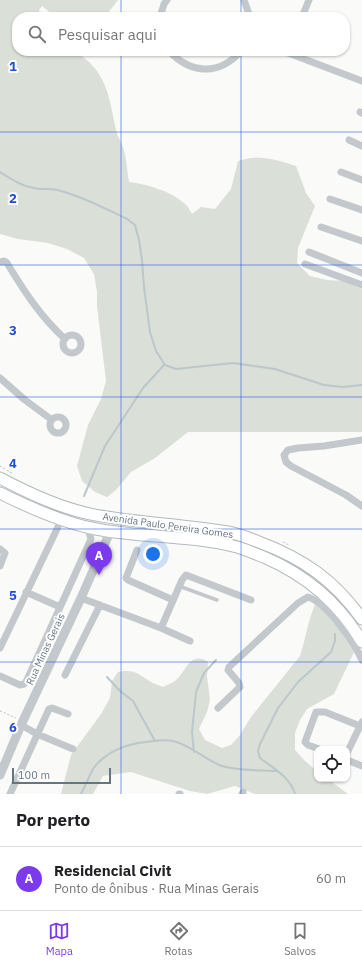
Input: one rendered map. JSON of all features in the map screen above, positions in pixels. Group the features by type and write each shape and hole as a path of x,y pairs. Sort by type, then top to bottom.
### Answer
{"main road":[{"name":"Avenida Paulo Pereira Gomes","path":"0,478 36,496 82,512 100,516 229,532 268,545 293,556 322,577 348,601 362,619"},
{"name":"Avenida Paulo Pereira Gomes","path":"0,493 42,512 90,528 110,532 210,542 237,547 254,553 287,568 312,585 343,616 362,642"}],"street":[{"path":"162,12 167,0"},
{"path":"244,0 248,12"},
{"path":"304,12 309,0"},
{"path":"173,56 177,60 188,66 200,69 213,69 224,65 237,56"},
{"path":"297,56 362,81"},
{"path":"349,140 362,146"},
{"path":"341,172 362,180"},
{"path":"330,199 362,210"},
{"path":"321,227 362,242"},
{"path":"305,264 359,284 362,271 309,252"},
{"path":"0,262 4,261 7,263 40,314 65,339"},
{"path":"0,378 24,400 52,420"},
{"path":"362,440 324,446 298,448 288,450 284,455 286,462 291,466 346,495 362,506"},
{"path":"0,648 58,527"},
{"path":"0,676 17,685 24,684 92,539 89,532 90,528"},
{"name":"Rua Minas Gerais","path":"0,775 22,723 81,598 110,532"},
{"path":"0,549 5,553 0,566"},
{"path":"137,550 127,575 127,579 173,600"},
{"path":"161,628 184,576 189,576 251,600"},
{"path":"26,592 60,607"},
{"path":"218,708 240,687 239,683 228,670 229,667 298,603 308,597 316,601 343,628 362,660"},
{"path":"81,598 161,628 190,641"},
{"path":"65,675 100,605"},
{"path":"10,794 50,708 68,714"},
{"path":"314,747 305,742 316,712 325,712 361,724 350,747"},
{"path":"22,723 37,734 73,749"},
{"path":"350,761 362,766"}],"lane":[{"path":"179,586 217,600"}],"path":[{"path":"0,466 17,477"},
{"path":"0,711 22,723"}],"shaded area":[{"path":"0,0 118,0 109,12 50,12 42,6 39,12 12,12 12,56 82,56 85,58 94,67 105,85 116,130 123,146 129,182 150,186 173,195 188,207 192,214 201,207 215,209 231,189 238,161 253,158 267,158 296,166 306,193 315,206 298,248 297,263 310,276 327,280 342,281 362,289 362,432 188,432 155,458 131,472 116,490 107,497 95,492 82,481 77,466 88,425 101,399 106,381 94,274 84,258 67,249 48,243 18,239 0,234"},
{"path":"316,602 356,648 334,694 307,709 300,720 295,733 295,750 314,768 314,782 332,782 348,794 255,794 235,786 207,794 190,791 131,772 103,776 93,794 61,794 71,755 101,714 110,698 112,681 118,672 133,672 152,683 163,687 175,681 192,661 202,659 208,662 207,676 210,700 207,712 199,729 205,740 222,748 231,745 240,735 251,717 300,656"}],"waterway":[{"path":"0,172 25,186 37,189 58,190 78,196 127,219 135,225 142,260 150,332 156,351 165,365 176,369 233,363 275,369 324,385 343,387 362,385"},
{"path":"84,496 105,446 143,388 164,365"},
{"path":"295,794 293,788 285,778 260,758 258,751 278,708 298,682 331,652 335,641 335,634"},
{"path":"194,752 192,732 196,692 204,673 216,660"},
{"path":"107,677 120,691 133,701 155,741"},
{"path":"81,794 93,769 104,758 116,750 138,743 163,740 170,740 180,743 210,760 229,768 277,771"}],"place":[{"name":"Residencial Civit","path":"99,575"}]}
